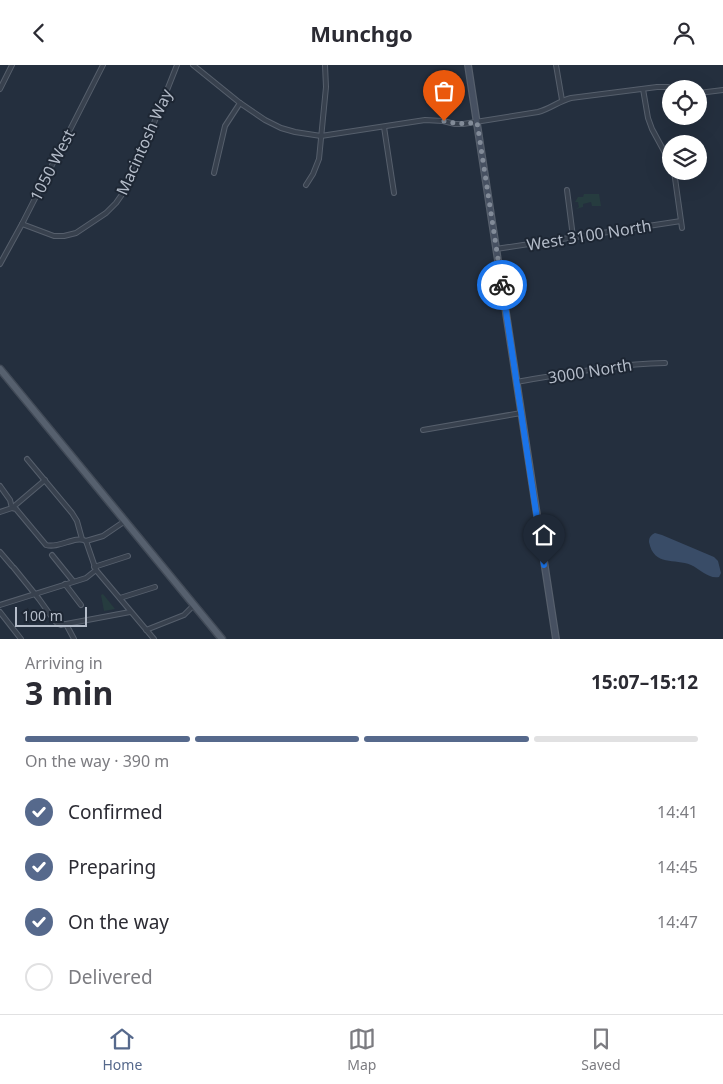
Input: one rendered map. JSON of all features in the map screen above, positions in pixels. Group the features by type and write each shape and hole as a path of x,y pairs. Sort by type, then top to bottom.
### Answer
{"main road":[{"path":"0,369 222,639"}],"street":[{"path":"0,89 12,65"},
{"name":"1050 West","path":"0,264 103,65"},
{"name":"Macintosh Way","path":"22,224 54,236 64,236 76,233 106,213 116,203 123,193 146,143 177,65"},
{"path":"194,65 264,120 295,132 321,136 425,120 463,124 538,112 576,97 662,88"},
{"path":"306,185 319,159 326,87 325,65"},
{"path":"468,65 556,639"},
{"path":"556,65 562,101"},
{"path":"643,89 648,119 662,147"},
{"path":"707,92 723,90"},
{"path":"214,173 225,126 240,103"},
{"path":"384,127 394,193"},
{"path":"675,180 682,228"},
{"path":"567,191 573,237"},
{"name":"West 3100 North","path":"496,249 681,221"},
{"name":"3000 North","path":"516,382 621,365 665,363"},
{"path":"423,429 521,413"},
{"path":"28,459 77,521 95,569 154,639"},
{"path":"0,512 12,508 45,480"},
{"path":"0,486 10,500 12,508"},
{"path":"12,508 16,509 46,545 52,547 103,536 125,521"},
{"path":"0,552 61,625 130,611"},
{"path":"52,555 73,581"},
{"path":"0,605 86,578 95,569 128,556"},
{"path":"65,585 81,605"},
{"path":"120,598 155,587"},
{"path":"146,630 184,615 194,605"},
{"path":"0,612 21,639"},
{"path":"66,624 74,639"}],"green space":[{"path":"584,194 599,194 601,206 592,206 591,202 583,204 583,207 576,209 579,207 578,202 575,202 578,197 583,197"},
{"path":"103,594 115,609 104,611 101,595"}],"water":[{"path":"655,533 714,557 718,561 721,573 719,577 708,575 691,565 666,560 655,555 649,539"}],"way so far":[{"path":"444,121 455,124 477,122 502,285"}],"route":[{"path":"502,285 544,565"}]}
